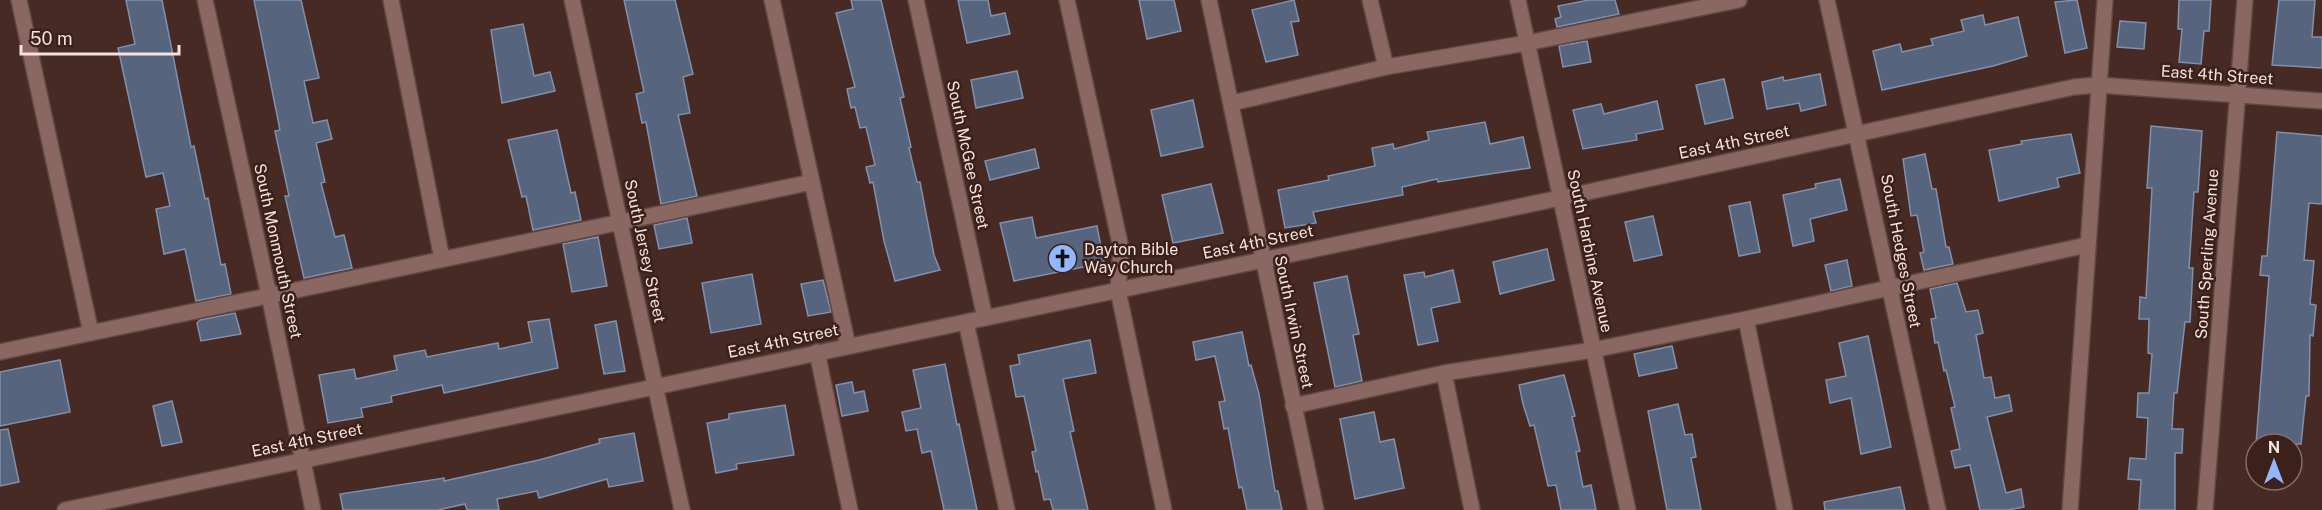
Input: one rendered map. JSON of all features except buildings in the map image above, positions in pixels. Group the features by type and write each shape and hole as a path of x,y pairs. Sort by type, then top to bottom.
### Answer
{"street":[{"path":"19,0 91,333"},
{"name":"South Monmouth Street","path":"205,0 313,510"},
{"path":"391,0 442,259"},
{"name":"South Jersey Street","path":"572,0 682,510"},
{"path":"772,0 848,346"},
{"name":"South McGee Street","path":"916,0 985,318"},
{"path":"1067,0 1121,248 1118,290 1164,510"},
{"name":"South Irwin Street","path":"1209,0 1316,510"},
{"path":"1370,0 1386,67"},
{"name":"South Harbine Avenue","path":"1518,0 1629,510"},
{"path":"1232,103 1386,67 1527,43 1676,6 1739,0"},
{"name":"South Hedges Street","path":"1827,0 1938,510"},
{"path":"2070,510 2105,0"},
{"name":"South Sperling Avenue","path":"2205,510 2245,0"},
{"name":"East 4th Street","path":"65,510 1560,198 2074,87 2098,85 2322,101"},
{"path":"0,352 812,182"},
{"path":"1293,406 1444,373 1593,350 1746,319 2087,245"},
{"path":"1746,319 1785,510"},
{"path":"966,322 1007,510"},
{"path":"817,352 850,510"},
{"path":"1444,373 1472,510"}],"place":[{"name":"Dayton Bible Way Church","path":"1063,258"}]}
